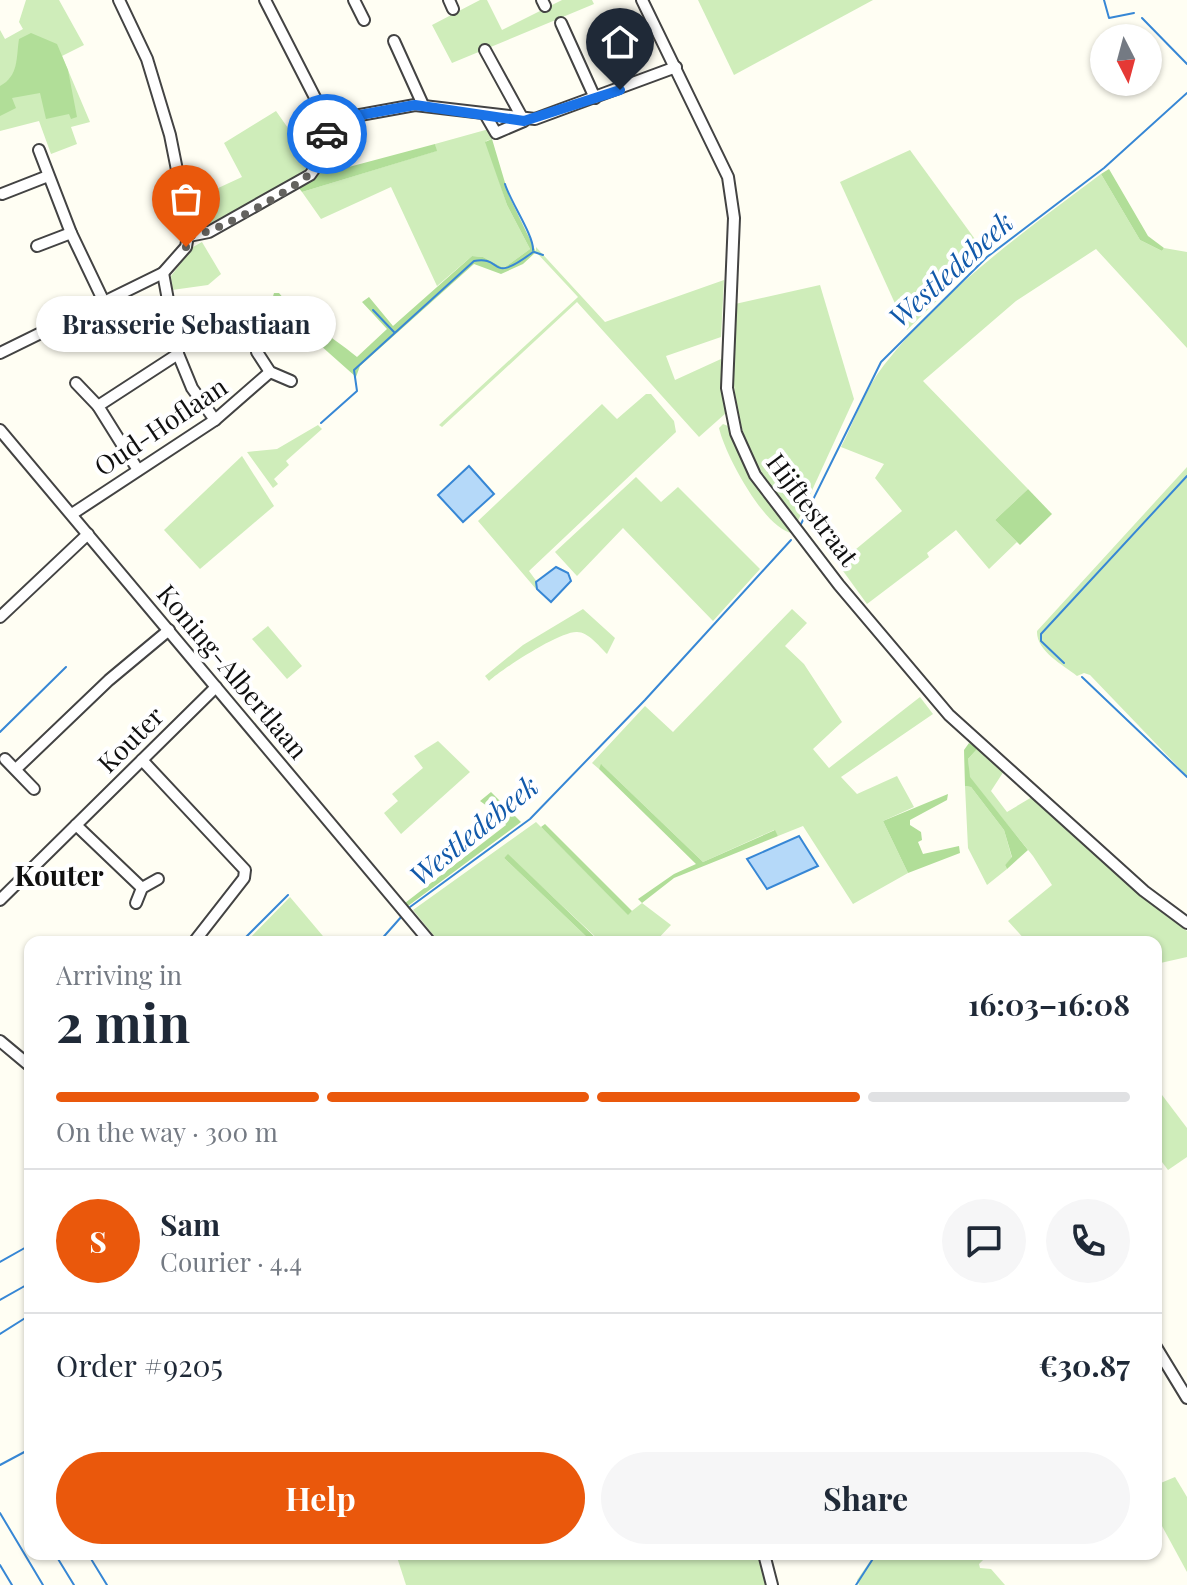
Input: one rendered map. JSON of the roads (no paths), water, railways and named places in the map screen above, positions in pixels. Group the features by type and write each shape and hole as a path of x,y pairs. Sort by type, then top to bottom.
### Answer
{"street":[{"path":"0,353 163,273 180,256 189,236 159,95 119,0"},
{"path":"189,236 209,232 310,175 325,154 327,121 265,0"},
{"path":"354,0 364,20"},
{"name":"Hijftestraat","path":"642,0 728,177 734,218 727,388 736,433 755,475 839,585 949,715 1144,891 1187,923"},
{"path":"561,23 595,98"},
{"path":"394,41 423,105"},
{"path":"485,50 524,121"},
{"path":"485,114 496,133 676,67"},
{"path":"327,121 423,105 524,121"},
{"path":"39,150 71,233 104,302"},
{"path":"2,194 48,176"},
{"path":"37,246 71,233"},
{"path":"163,273 178,354 192,388 215,420"},
{"path":"257,352 270,372 291,381"},
{"path":"98,406 178,354"},
{"name":"Oud-Hoflaan","path":"72,514 215,420 270,372"},
{"path":"76,383 98,406 138,470"},
{"name":"Koning-Albertlaan","path":"0,430 425,936"},
{"path":"0,617 88,534"},
{"path":"16,769 109,680 169,630"},
{"name":"Kouter","path":"2,892 76,825 216,687"},
{"path":"5,759 34,789"},
{"path":"142,760 245,870 244,878 199,936"},
{"path":"76,825 142,888"},
{"path":"136,903 142,888 158,879"},
{"path":"0,1041 24,1061"},
{"path":"1162,1357 1187,1398"},
{"path":"766,1560 772,1585"}],"water":[{"path":"469,466 494,494 463,522 438,495"},
{"path":"556,567 568,573 571,581 551,602 537,589 536,582"},
{"path":"799,836 818,866 767,889 747,859"}],"waterway":[{"path":"1104,0 1109,18 1134,13"},
{"path":"1142,18 1187,64"},
{"name":"Westledebeek","path":"801,524 881,362 987,257 1104,168 1187,93"},
{"path":"505,184 530,236 533,250"},
{"path":"321,423 357,391 354,370 474,261 483,260 498,267 509,267 533,252"},
{"path":"534,252 543,255"},
{"path":"373,310 394,332"},
{"path":"1064,663 1041,641 1041,634 1187,476"},
{"name":"Westledebeek","path":"410,907 530,819 645,700 791,540"},
{"path":"0,732 66,667"},
{"path":"1082,677 1187,777"},
{"path":"247,936 288,895"},
{"name":"Westledebeek","path":"384,936 402,916"},
{"name":"Westledebeek","path":"0,1262 24,1248"},
{"path":"0,1300 24,1286"},
{"path":"0,1334 24,1319"},
{"path":"0,1465 24,1452"},
{"path":"0,1513 24,1553"},
{"path":"28,1560 43,1585"},
{"path":"59,1560 74,1585"},
{"path":"92,1560 107,1585"},
{"path":"856,1585 872,1560"},
{"path":"0,1565 12,1585"}],"place":[{"name":"Brasserie Sebastiaan","path":"186,247"}],"district":[{"name":"Kouter","path":"59,876"}]}
